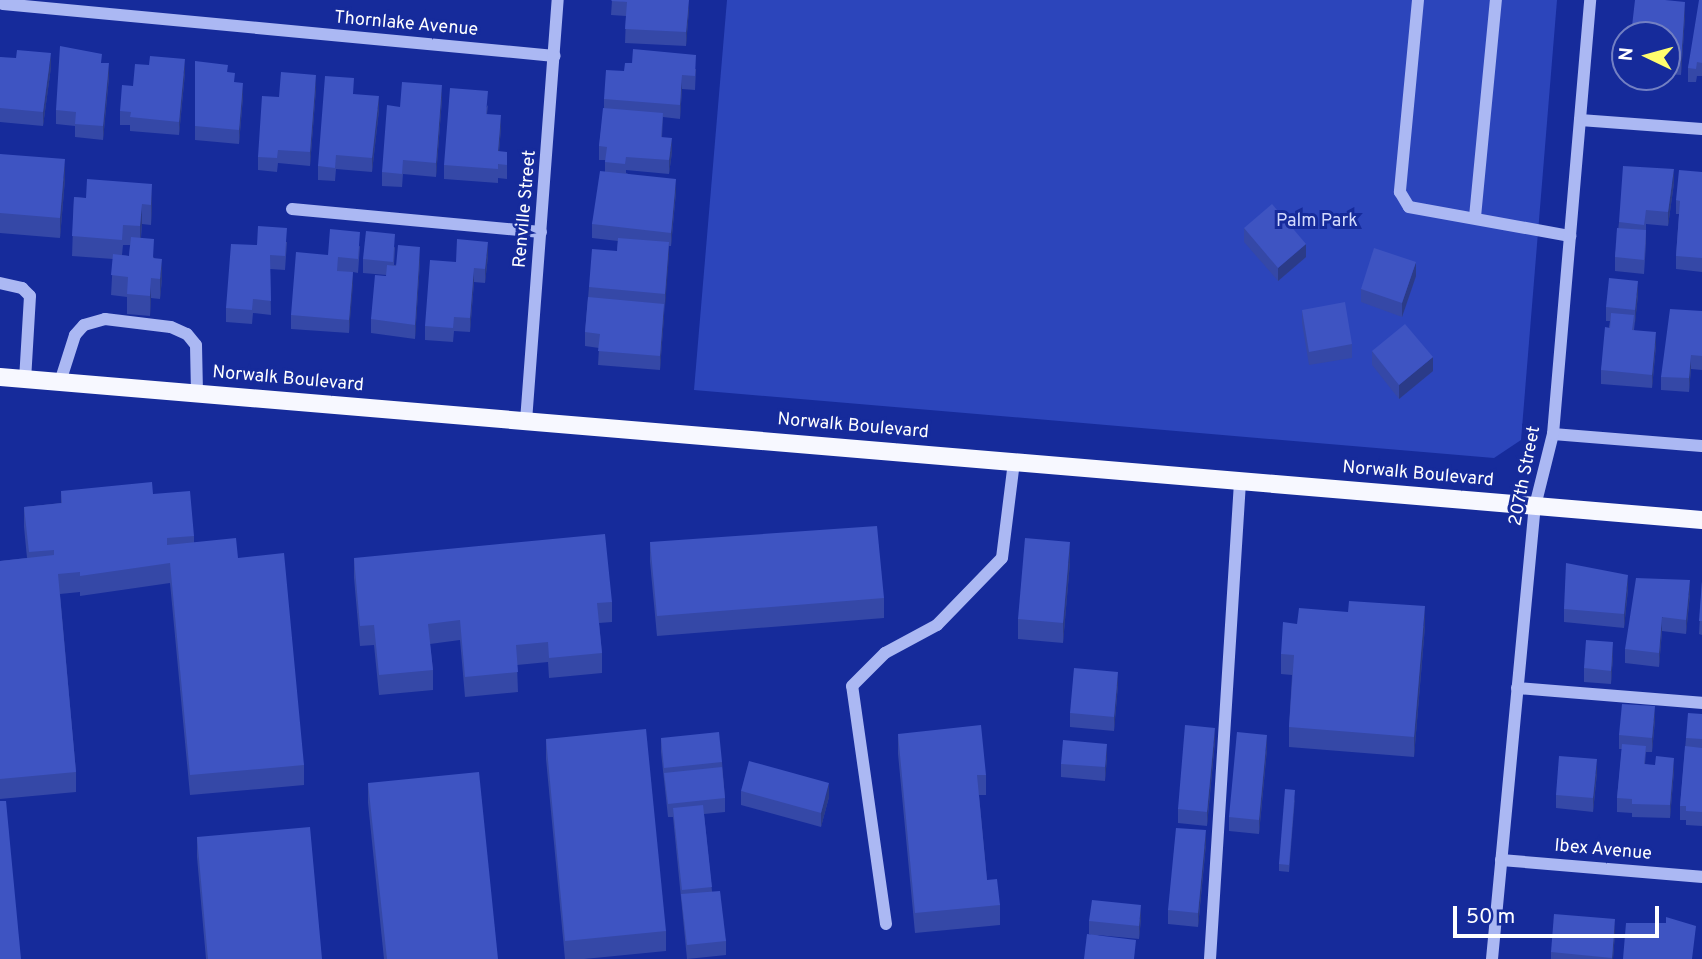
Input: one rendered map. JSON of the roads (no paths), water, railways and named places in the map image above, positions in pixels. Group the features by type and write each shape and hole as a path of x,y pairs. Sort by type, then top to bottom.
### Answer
{"main road":[{"name":"Norwalk Boulevard","path":"0,377 1702,520"}],"street":[{"name":"Renville Street","path":"526,421 558,0"},
{"path":"1418,0 1401,192 1409,207 1570,236"},
{"path":"1475,217 1496,0"},
{"name":"207th Street","path":"1492,959 1535,506 1553,434 1590,0"},
{"name":"Thornlake Avenue","path":"3,4 555,56"},
{"path":"1580,120 1702,129"},
{"path":"292,209 541,232"},
{"path":"0,283 22,288 30,296 25,379"},
{"path":"60,382 75,335 84,325 105,319 171,327 187,334 196,345 197,393"},
{"path":"1553,434 1702,446"},
{"path":"886,924 852,685 885,653 937,625 1002,558 1014,462"},
{"path":"1210,959 1240,481"},
{"path":"1517,688 1702,703"},
{"name":"Ibex Avenue","path":"1501,860 1702,877"}],"park label":[{"name":"Palm Park","path":"1317,222"}]}
